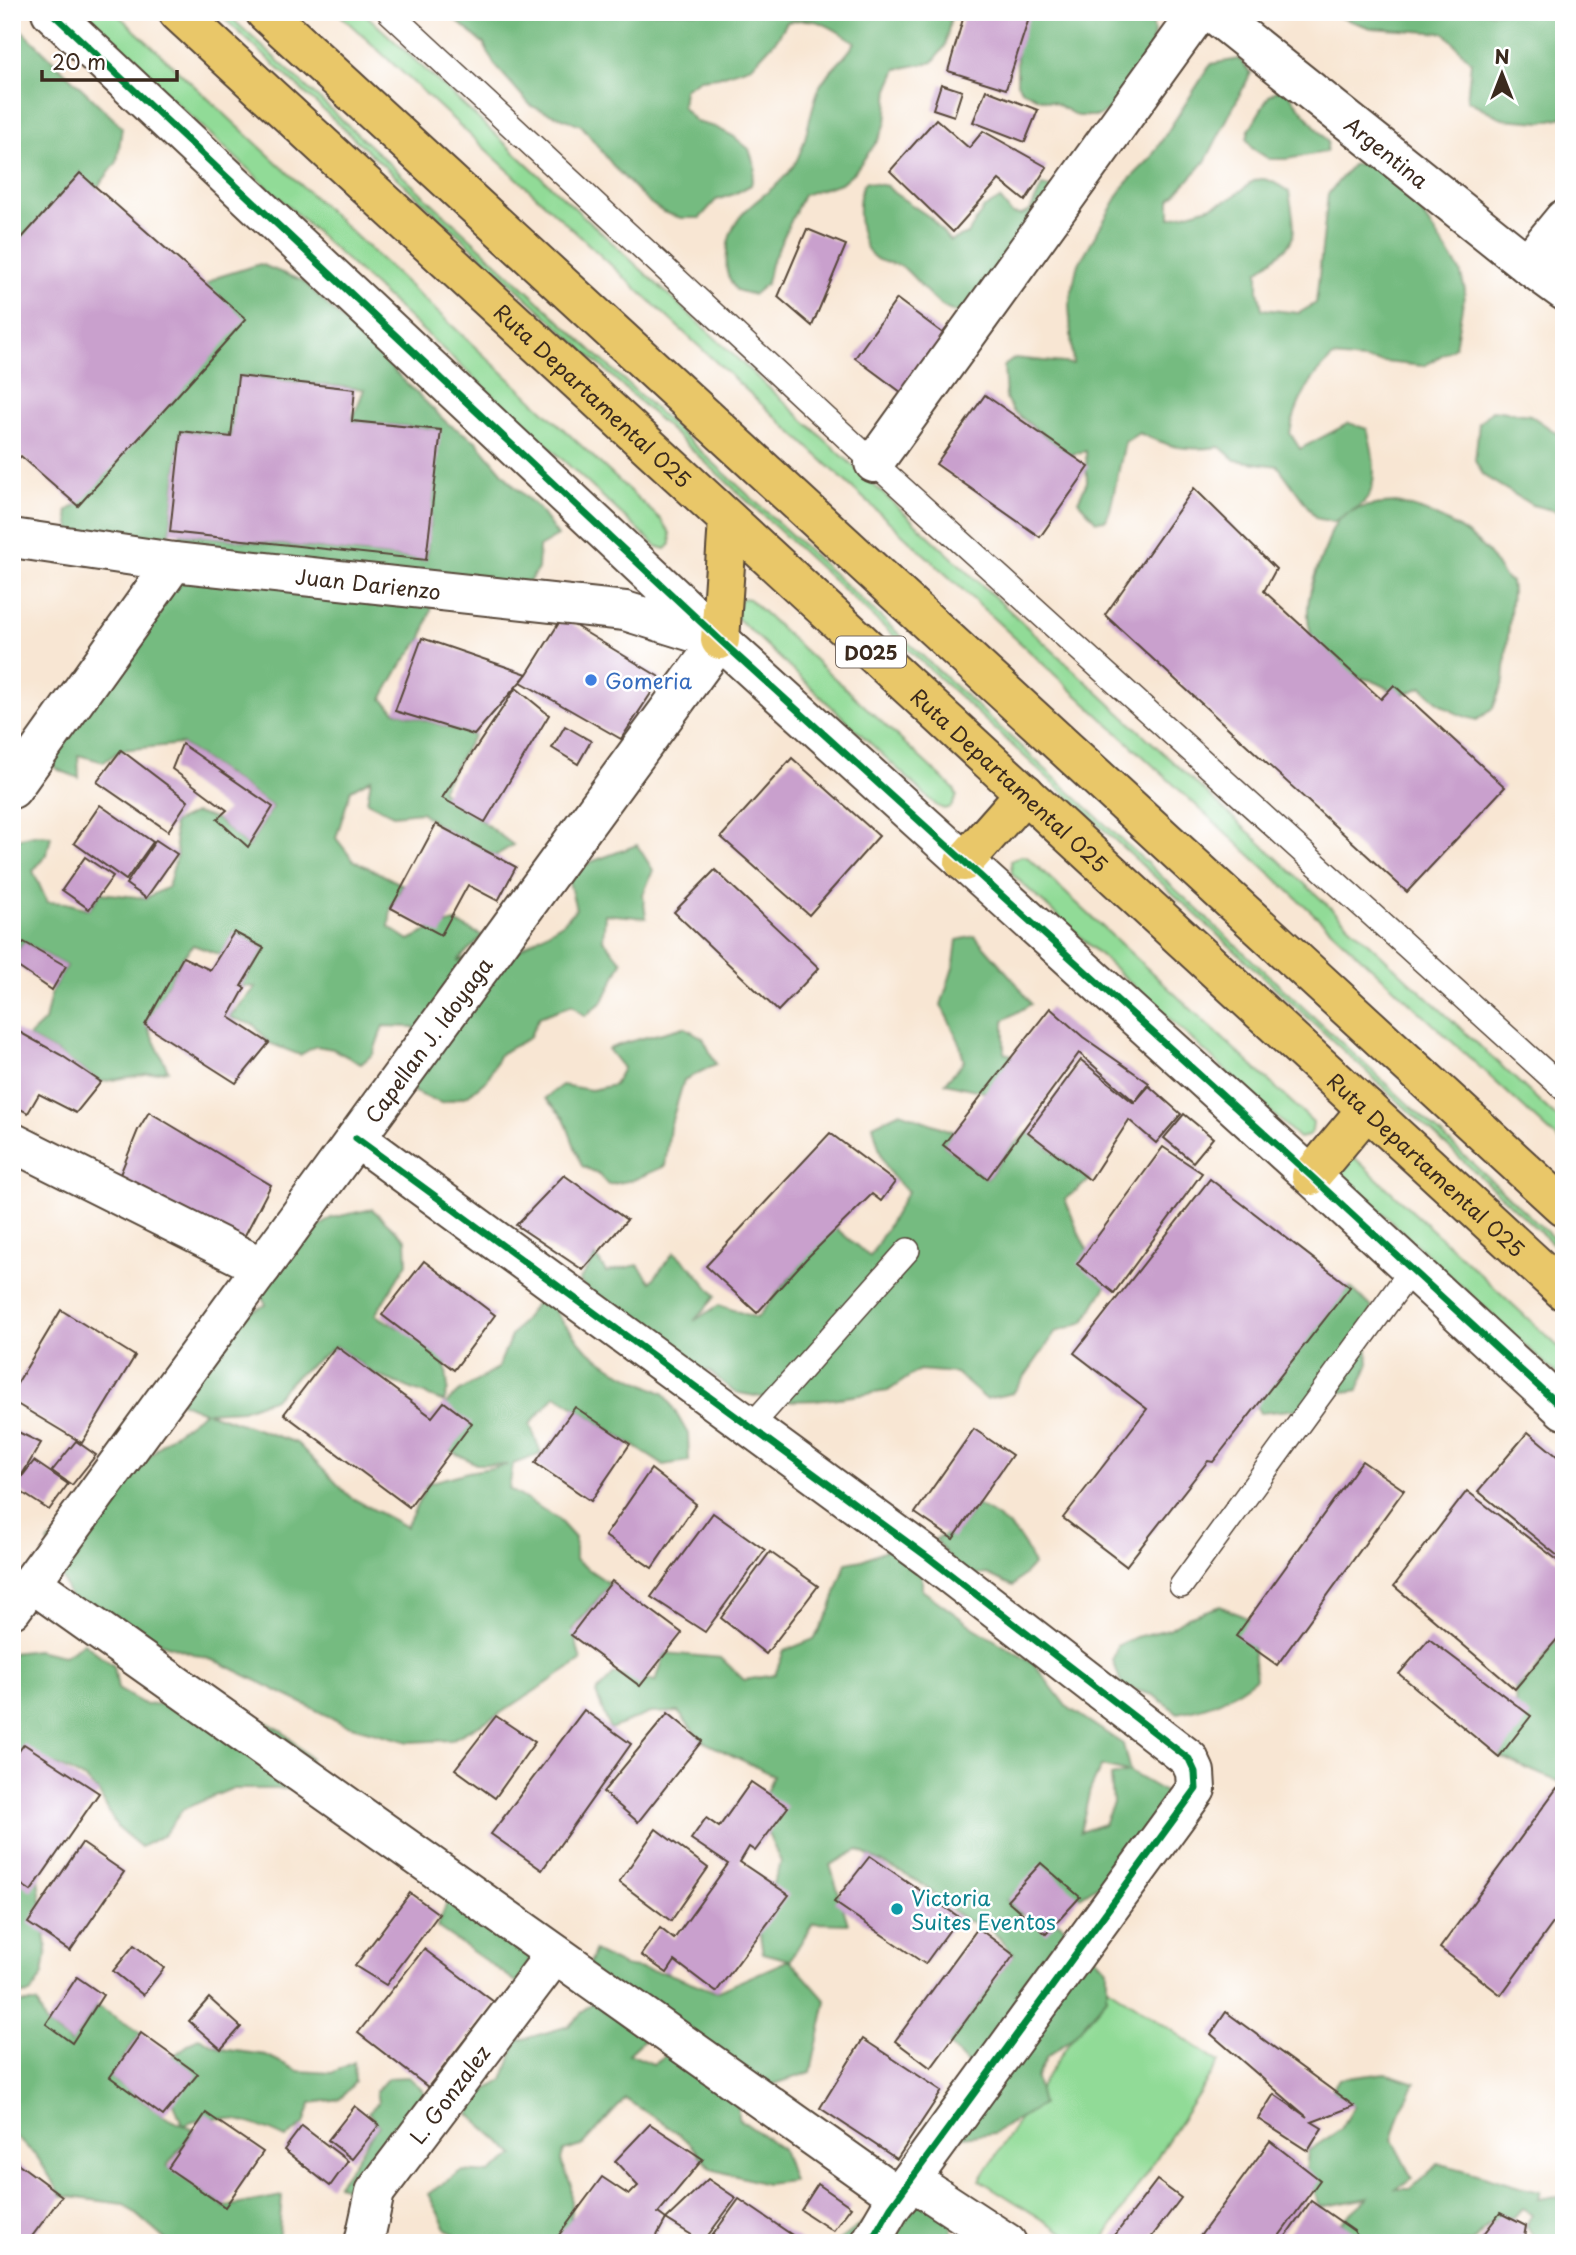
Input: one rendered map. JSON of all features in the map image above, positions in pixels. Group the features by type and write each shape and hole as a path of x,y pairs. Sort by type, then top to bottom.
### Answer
{"highway":[{"name":"Ruta Departamental 025","path":"178,12 1564,1291"},
{"name":"D025","path":"265,12 1564,1207"},
{"path":"720,640 728,520"},
{"path":"964,862 1025,793"},
{"path":"1311,1176 1367,1110"}],"street":[{"path":"51,12 720,640 1311,1176 1564,1410"},
{"path":"874,463 1199,12"},
{"name":"Argentina","path":"1212,12 1564,291"},
{"path":"1527,264 1564,219"},
{"name":"Juan Darienzo","path":"12,538 174,562 625,611 720,640"},
{"path":"12,789 174,562"},
{"name":"Capellan J. Idoyaga","path":"22,1596 720,640"},
{"path":"356,1138 929,1558 1189,1759 1195,1772 1196,1789 905,2188 870,2243"},
{"path":"12,1142 262,1267"},
{"path":"22,1596 905,2188 1007,2243"},
{"name":"L. Gonzalez","path":"364,2243 375,2192 555,1954"}],"lane":[{"path":"389,12 874,463 1564,1089"},
{"path":"750,1427 908,1250"},
{"path":"1181,1586 1412,1269"}],"green space":[{"path":"78,12 115,12 661,520 670,533 671,544 666,549 656,546"},
{"path":"217,12 225,12 1564,1248 1564,1254"},
{"path":"337,12 363,12 1564,1124 1564,1145"},
{"path":"446,12 911,12 917,17 922,12 952,12 945,46 933,62 897,69 889,87 886,123 878,140 855,171 841,183 803,195 771,264 767,283 753,295 736,290 728,276 727,251 730,235 744,212 775,186 794,165 819,88 855,42 816,21 787,22 777,39 752,66 718,77 700,79 684,89 682,107 696,122 733,136 749,149 755,167 751,185 716,200 700,218 681,218 663,212 646,200 615,168 581,125 531,106 494,64 484,44"},
{"path":"1013,12 1151,12 1154,32 1151,51 1114,107 1098,116 1077,116 1055,103 1022,90 1017,83 1017,36"},
{"path":"1331,12 1564,12 1564,117 1542,122 1503,119 1467,100 1471,62 1445,33 1371,28"},
{"path":"12,21 122,127 117,162 97,188 74,195 12,254"},
{"path":"1239,59 1251,73 1205,162 1170,200 1170,218 1223,202 1259,179 1267,180 1289,192 1294,222 1292,239 1288,246 1258,271 1258,290 1262,309 1299,313 1316,303 1328,194 1352,165 1371,162 1415,203 1460,271 1465,290 1455,347 1424,366 1333,357 1311,382 1300,401 1290,433 1300,449 1349,423 1367,429 1373,457 1374,479 1368,497 1359,507 1333,522 1316,518 1278,466 1235,460 1220,447 1178,447 1139,433 1125,442 1110,510 1106,520 1096,521 1078,501 1087,482 1086,451 1069,455 1013,411 1006,399 1004,366 1015,358 1073,364 1069,305 1077,267 1125,184 1150,159 1211,64"},
{"path":"1278,90 1287,92 1328,142 1326,152 1287,159 1269,159 1252,148 1247,139 1249,130 1269,96"},
{"path":"865,182 887,186 931,218 950,241 968,234 983,209 1000,199 1012,214 1021,215 1030,211 1042,186 1061,189 970,316 940,305 905,269 879,260 869,252 861,233 859,210"},
{"path":"260,264 303,281 447,423 476,441 512,484 538,508 558,536 539,547 538,569 524,589 432,606 422,638 400,667 382,699 395,711 474,735 441,790 513,845 495,856 436,824 421,812 393,815 367,802 371,779 351,790 336,838 353,860 403,885 391,908 389,927 409,940 431,929 455,922 483,936 457,961 480,954 512,954 564,922 576,909 568,878 591,862 637,845 653,870 643,895 646,918 605,914 603,940 622,962 603,1001 585,1016 572,1005 539,1017 529,1038 500,1054 487,1080 467,1096 441,1103 407,1089 415,1027 383,1026 373,1054 361,1064 333,1049 316,1046 300,1055 269,1043 254,1025 229,1017 256,987 241,986 264,948 234,932 221,955 193,945 183,957 146,1024 168,1070 101,1082 28,1037 45,1021 52,990 66,966 24,942 12,957 12,840 34,835 51,836 47,854 33,871 47,902 66,903 89,909 101,893 146,898 168,887 177,854 173,823 195,813 217,819 248,847 273,807 182,744 121,750 104,762 78,755 79,778 59,770 39,757 127,667 123,650 160,560 181,534 426,560 440,430 352,421 364,389 239,376 231,437 181,431 170,532 147,552 72,541 67,511 81,502 178,302 218,277"},
{"path":"1492,410 1530,415 1564,438 1564,513 1532,505 1484,476 1475,461 1479,423"},
{"path":"1396,503 1421,510 1457,527 1487,552 1503,576 1511,582 1504,680 1493,708 1477,720 1447,708 1422,687 1406,693 1396,693 1349,673 1325,657 1314,642 1308,615 1311,587 1334,525 1356,509"},
{"path":"749,599 954,789 957,796 951,807 944,809 937,806 734,615 739,600"},
{"path":"1021,856 1027,857 1313,1122 1308,1136 1299,1138 1012,874 1011,861"},
{"path":"975,936 1031,1004 1004,1020 1004,1053 1012,1055 1006,1086 984,1092 945,1083 964,1061 959,1041 941,1005 954,964 957,940"},
{"path":"684,1027 703,1038 716,1064 684,1080 670,1127 665,1166 633,1180 608,1185 597,1173 582,1166 564,1118 545,1098 562,1085 591,1090 614,1085 623,1068 608,1049"},
{"path":"900,1112 954,1132 944,1145 987,1179 1009,1149 1028,1132 1090,1180 1065,1199 1080,1236 1106,1286 1084,1322 1056,1332 1013,1393 986,1399 956,1373 919,1370 888,1391 824,1400 782,1401 734,1392 708,1370 692,1385 579,1281 596,1256 606,1272 638,1265 651,1282 674,1252 716,1296 694,1321 719,1305 757,1318 832,1225 870,1257 908,1191 888,1171 873,1125"},
{"path":"1356,1159 1564,1352 1564,1381 1341,1175 1340,1169 1346,1160"},
{"path":"372,1209 406,1240 407,1263 375,1315 403,1330 445,1360 448,1389 444,1402 374,1374 336,1346 295,1377 275,1398 242,1410 207,1412 297,1443 350,1497 406,1527 428,1483 508,1465 476,1464 445,1448 432,1417 457,1393 498,1368 511,1336 543,1295 587,1350 617,1371 665,1394 688,1434 689,1461 663,1465 556,1395 530,1424 541,1454 513,1464 509,1489 557,1518 575,1538 575,1560 610,1584 573,1629 581,1661 496,1716 451,1740 409,1742 344,1724 221,1663 77,1615 48,1542 126,1479 166,1440 204,1412 180,1402 238,1317 266,1305 254,1278 331,1218"},
{"path":"1350,1287 1372,1307 1366,1331 1369,1363 1358,1390 1329,1394 1310,1408 1260,1413 1249,1394"},
{"path":"977,1505 1012,1529 1029,1554 1033,1565 1013,1586 987,1574 964,1576 935,1539 958,1531"},
{"path":"890,1548 922,1563 922,1590 973,1627 1034,1664 1066,1706 1123,1744 1130,1772 1170,1795 1126,1871 1112,1856 1111,1877 1080,1897 1007,1900 1022,1914 1014,1918 1058,1922 1083,1943 1107,1969 1107,1998 1072,2038 1047,2057 1036,2078 1042,2105 994,2133 948,2139 976,2073 948,2044 1014,1954 989,1927 965,1920 919,1882 858,1850 830,1865 848,1924 813,1923 790,1960 826,2001 811,2072 738,2096 738,2118 782,2149 793,2181 766,2184 711,2169 690,2143 625,2099 582,2146 564,2151 561,2160 571,2185 571,2225 554,2243 468,2243 447,2230 428,2194 461,2171 489,2173 515,2155 469,2114 485,2091 503,2080 517,2041 569,2026 592,2002 645,2039 629,2054 653,2064 682,2044 585,1975 594,1951 624,1966 667,1973 716,1992 789,1960 763,1953 758,1923 781,1862 760,1808 773,1775 702,1741 678,1712 650,1713 610,1729 596,1693 614,1674 656,1681 665,1653 721,1658 744,1680 775,1675 784,1651 814,1639 830,1611 846,1563 862,1560","holes":["1101,1766 1128,1772 1111,1776 1113,1803 1104,1824 1080,1832 1090,1790"]},
{"path":"1220,1606 1249,1619 1256,1678 1220,1701 1178,1713 1153,1695 1122,1686 1113,1660 1117,1646 1136,1637 1169,1629 1188,1617"},
{"path":"1564,1640 1564,1784 1499,1757 1516,1725 1515,1689 1532,1675 1555,1642"},
{"path":"84,1643 114,1666 118,1689 146,1705 182,1702 206,1690 281,1730 311,1759 298,1789 231,1789 183,1809 164,1835 141,1847 117,1827 99,1793 85,1779 59,1766 19,1753 12,1771 12,1653 36,1650 64,1656"},
{"path":"12,1868 38,1878 47,1948 43,1975 30,1994 12,1996"},
{"path":"448,1900 482,1926 531,1957 518,1983 437,1927"},
{"path":"1106,1986 1219,2062 1101,2243 1080,2243 980,2180"},
{"path":"12,2001 37,2003 46,2024 71,2043 97,2006 141,2033 110,2077 163,2116 182,2125 174,2103 173,2056 199,2037 221,2049 266,2055 298,2071 332,2073 354,2062 355,2082 340,2099 311,2103 304,2124 286,2138 249,2123 224,2118 211,2118 184,2125 194,2130 167,2166 225,2207 282,2196 278,2243 169,2243 124,2204 62,2196 36,2155 12,2134"},
{"path":"1385,2073 1415,2083 1402,2108 1392,2140 1412,2178 1396,2189 1411,2189 1438,2164 1540,2192 1538,2199 1559,2197 1564,2203 1564,2243 1539,2243 1526,2226 1532,2214 1522,2208 1514,2217 1492,2221 1472,2243 1361,2243 1341,2222 1368,2198 1320,2207 1306,2170 1308,2151 1341,2129 1354,2107 1332,2090 1339,2079"},
{"path":"409,2077 426,2094 412,2120 392,2138 392,2161 355,2193 338,2184 379,2125 368,2112 378,2103 376,2091 388,2078"},
{"path":"918,2196 954,2213 950,2243 835,2243 864,2222"}],"building":[{"path":"965,12 1031,12 1006,89 948,71"},
{"path":"941,84 962,91 954,116 933,109"},
{"path":"986,90 1038,110 1025,142 973,122"},
{"path":"936,119 969,148 983,131 1047,167 1025,201 999,180 953,232 890,171"},
{"path":"80,173 246,319 78,506 21,456 12,465 12,249"},
{"path":"807,229 846,245 812,326 778,297"},
{"path":"897,299 948,337 905,395 855,358"},
{"path":"238,376 355,389 352,421 441,430 426,560 170,532 181,431 231,437"},
{"path":"985,395 1089,467 1040,537 936,464"},
{"path":"1194,488 1276,569 1264,591 1381,699 1394,685 1505,787 1407,892 1105,615"},
{"name":"Gomeria","path":"562,618 661,678 621,739 521,682"},
{"path":"422,638 527,674 474,735 395,711"},
{"path":"516,688 549,715 485,822 442,798"},
{"path":"565,726 591,741 578,764 552,748"},
{"path":"182,744 273,807 248,847 217,819 227,810 172,769"},
{"path":"121,750 188,801 168,831 97,782"},
{"path":"792,758 879,836 809,915 721,837"},
{"path":"100,805 153,842 126,880 74,843"},
{"path":"436,824 516,867 498,901 468,885 441,935 391,908"},
{"path":"156,840 177,854 146,898 126,884"},
{"path":"85,857 113,876 89,909 62,890"},
{"path":"715,870 819,968 778,1011 674,912"},
{"path":"234,932 264,948 241,986 245,988 229,1017 269,1043 236,1083 145,1025 183,957 210,970"},
{"path":"24,942 66,966 52,990 12,963 12,957"},
{"path":"1050,1008 1083,1037 1149,1083 1135,1102 1079,1053 987,1179 943,1145"},
{"path":"12,1028 61,1055 101,1082 76,1113 39,1094 28,1113 12,1105"},
{"path":"1081,1060 1134,1103 1149,1086 1181,1114 1156,1143 1129,1120 1090,1180 1028,1132"},
{"path":"149,1112 271,1185 242,1241 117,1182 138,1130"},
{"path":"1184,1114 1213,1138 1193,1162 1164,1138"},
{"path":"830,1133 895,1182 881,1201 872,1194 806,1259 757,1313 706,1266"},
{"path":"1163,1147 1202,1173 1114,1293 1077,1264"},
{"path":"564,1175 627,1220 583,1270 516,1225"},
{"path":"1210,1179 1350,1287 1213,1462 1208,1461 1126,1566 1063,1518 1147,1409 1074,1353"},
{"path":"424,1261 495,1315 454,1370 382,1315"},
{"path":"61,1310 135,1356 82,1443 12,1401 12,1392"},
{"path":"336,1346 432,1417 444,1402 472,1423 409,1507 284,1414"},
{"path":"575,1407 630,1444 591,1501 535,1463"},
{"path":"12,1429 41,1443 17,1483 34,1461 68,1484 49,1510 12,1486"},
{"path":"974,1429 1012,1455 953,1539 915,1513"},
{"path":"1528,1432 1564,1462 1564,1561 1478,1491"},
{"path":"76,1441 96,1455 72,1485 52,1471"},
{"path":"1362,1461 1404,1490 1277,1665 1236,1636"},
{"path":"651,1469 696,1504 652,1568 605,1536"},
{"path":"1467,1491 1564,1565 1564,1631 1515,1689 1394,1586"},
{"path":"713,1513 765,1550 705,1632 651,1597"},
{"path":"770,1552 818,1586 766,1654 721,1618"},
{"path":"612,1581 682,1633 640,1686 571,1635"},
{"path":"1429,1639 1531,1716 1499,1757 1399,1674"},
{"path":"584,1710 631,1744 542,1870 491,1834"},
{"path":"668,1713 702,1741 638,1822 603,1792"},
{"path":"496,1716 535,1742 495,1798 455,1769"},
{"path":"24,1744 99,1793 31,1891 12,1878 12,1761"},
{"path":"751,1782 788,1807 755,1851 749,1847 740,1862 789,1895 716,1992 675,1961 667,1973 641,1955 660,1928 674,1939 728,1864 691,1839 706,1818 719,1827"},
{"path":"1557,1788 1564,1793 1564,1908 1501,1995 1440,1948"},
{"path":"656,1829 708,1868 671,1921 619,1882"},
{"path":"82,1843 124,1872 70,1951 28,1923"},
{"name":"Victoria Suites Eventos","path":"870,1856 959,1917 925,1964 834,1902"},
{"path":"1041,1863 1080,1897 1046,1934 1007,1900"},
{"path":"410,1893 439,1914 386,1985 355,1966"},
{"path":"978,1928 1014,1955 931,2068 895,2041"},
{"path":"134,1945 164,1968 143,1995 113,1971"},
{"path":"424,1949 494,2002 428,2087 358,2033"},
{"path":"77,1977 103,1995 72,2043 46,2024"},
{"path":"209,1998 241,2027 221,2049 189,2021"},
{"path":"1226,2012 1354,2106 1312,2122 1322,2128 1308,2151 1258,2119 1274,2094 1307,2117 1211,2034"},
{"path":"141,2033 198,2074 163,2116 110,2077"},
{"path":"863,2039 942,2091 897,2159 820,2108"},
{"path":"355,2106 379,2125 352,2159 328,2140"},
{"path":"206,2113 263,2152 225,2207 168,2168"},
{"path":"650,2124 703,2159 658,2213 666,2219 653,2243 553,2243 602,2177 629,2195 638,2186 615,2161"},
{"path":"302,2126 348,2161 330,2186 284,2150"},
{"path":"1270,2141 1320,2180 1274,2243 1195,2243"},
{"path":"12,2159 62,2196 27,2243 12,2243"},
{"path":"708,2179 736,2198 703,2242 666,2219"},
{"path":"1157,2180 1181,2198 1147,2243 1109,2243"},
{"path":"818,2184 851,2207 833,2231 801,2210"},
{"path":"739,2199 804,2243 707,2243"},
{"path":"1311,2201 1354,2231 1362,2243 1281,2243"},
{"path":"1500,2213 1526,2226 1524,2237 1533,2243 1477,2243"}],"cycle path":[{"path":"51,12 720,640 1311,1176 1564,1410"},
{"path":"356,1138 929,1558 1189,1759 1195,1772 1196,1789 891,2207 870,2243"}],"place":[{"name":"Gomeria","path":"591,680"},
{"name":"Victoria Suites Eventos","path":"897,1909"}]}
